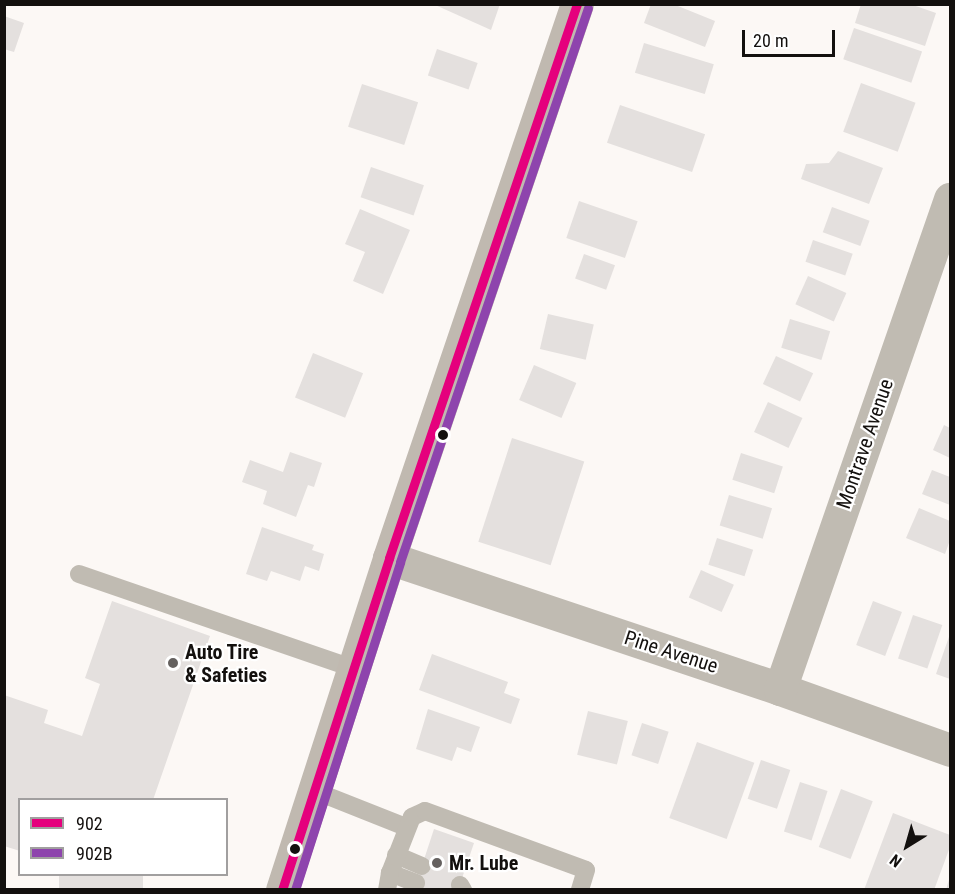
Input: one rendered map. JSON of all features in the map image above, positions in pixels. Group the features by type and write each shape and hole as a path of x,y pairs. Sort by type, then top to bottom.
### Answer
{"main road":[{"path":"282,890 389,558 577,4"}],"street":[{"name":"Montrave Avenue","path":"780,688 951,199"},
{"name":"Pine Avenue","path":"389,558 780,688 951,750"}],"lane":[{"path":"79,574 355,669"},
{"path":"315,791 406,827"},
{"path":"396,855 419,874 388,881 396,855 406,827 412,817 425,811 586,870 580,890"}],"building":[{"path":"433,4 500,4 491,30"},
{"path":"651,4 673,4 715,21 705,47 644,23"},
{"path":"861,4 910,4 936,13 925,46 855,23"},
{"path":"4,16 24,23 14,52 4,49"},
{"path":"854,28 922,51 911,83 843,59"},
{"path":"644,43 714,64 705,94 635,73"},
{"path":"437,49 478,63 469,89 428,75"},
{"path":"861,83 916,103 898,152 843,132"},
{"path":"362,84 418,102 404,145 348,127"},
{"path":"620,105 705,134 692,172 607,143"},
{"path":"838,151 883,168 869,204 801,179 806,164 829,163"},
{"path":"371,167 424,185 414,215 361,197"},
{"path":"579,201 638,221 625,258 566,238"},
{"path":"832,207 870,221 860,246 823,232"},
{"path":"360,209 410,230 383,294 353,281 365,252 345,244"},
{"path":"813,240 853,254 845,275 806,262"},
{"path":"584,254 615,265 606,290 575,278"},
{"path":"808,276 846,293 834,321 795,304"},
{"path":"548,314 594,325 586,360 540,349"},
{"path":"790,319 830,331 821,360 781,348"},
{"path":"313,353 363,373 345,418 295,398"},
{"path":"776,356 813,373 800,401 763,384"},
{"path":"534,365 576,383 561,418 519,400"},
{"path":"768,402 802,418 788,448 754,432"},
{"path":"944,425 950,428 950,458 933,450"},
{"path":"512,438 584,461 551,565 478,542"},
{"path":"290,452 322,463 314,487 308,485 296,517 263,504 267,491 242,482 250,460 283,472"},
{"path":"741,453 783,467 774,493 732,480"},
{"path":"932,470 950,477 950,505 922,494"},
{"path":"729,495 772,508 763,539 720,526"},
{"path":"919,508 950,521 950,540 945,554 906,538"},
{"path":"262,527 314,545 312,550 324,554 319,571 305,566 300,581 271,571 267,581 246,574"},
{"path":"717,538 753,550 744,576 708,565"},
{"path":"701,570 734,585 722,612 689,597"},
{"path":"112,601 210,636 154,798 18,798 18,850 4,846 4,695 48,710 44,723 82,736 100,684 85,678"},
{"path":"873,601 902,612 885,656 856,645"},
{"path":"913,615 942,625 927,669 898,658"},
{"path":"950,634 950,679 936,674"},
{"path":"432,654 508,682 504,693 520,699 511,724 419,690"},
{"path":"428,709 480,727 471,752 457,747 452,761 416,749"},
{"path":"588,711 628,721 617,765 577,755"},
{"path":"642,723 669,732 658,764 631,755"},
{"path":"697,742 754,763 727,839 669,818"},
{"path":"761,760 790,770 777,809 748,799"},
{"path":"800,782 828,791 812,840 784,831"},
{"path":"841,789 873,801 851,859 819,847"},
{"path":"893,813 950,835 950,847 934,890 864,890"},
{"path":"434,829 474,843 458,890 414,890"},
{"path":"59,876 143,876 143,890 59,890"},
{"path":"950,876 950,890 946,890"}],"transit line":[{"name":"902","path":"282,890 389,558 577,4"},
{"name":"902B","path":"295,890 400,562 588,8"}],"place":[{"name":"Auto Tire & Safeties","path":"173,663"},
{"name":"Mr. Lube","path":"437,863"}]}
